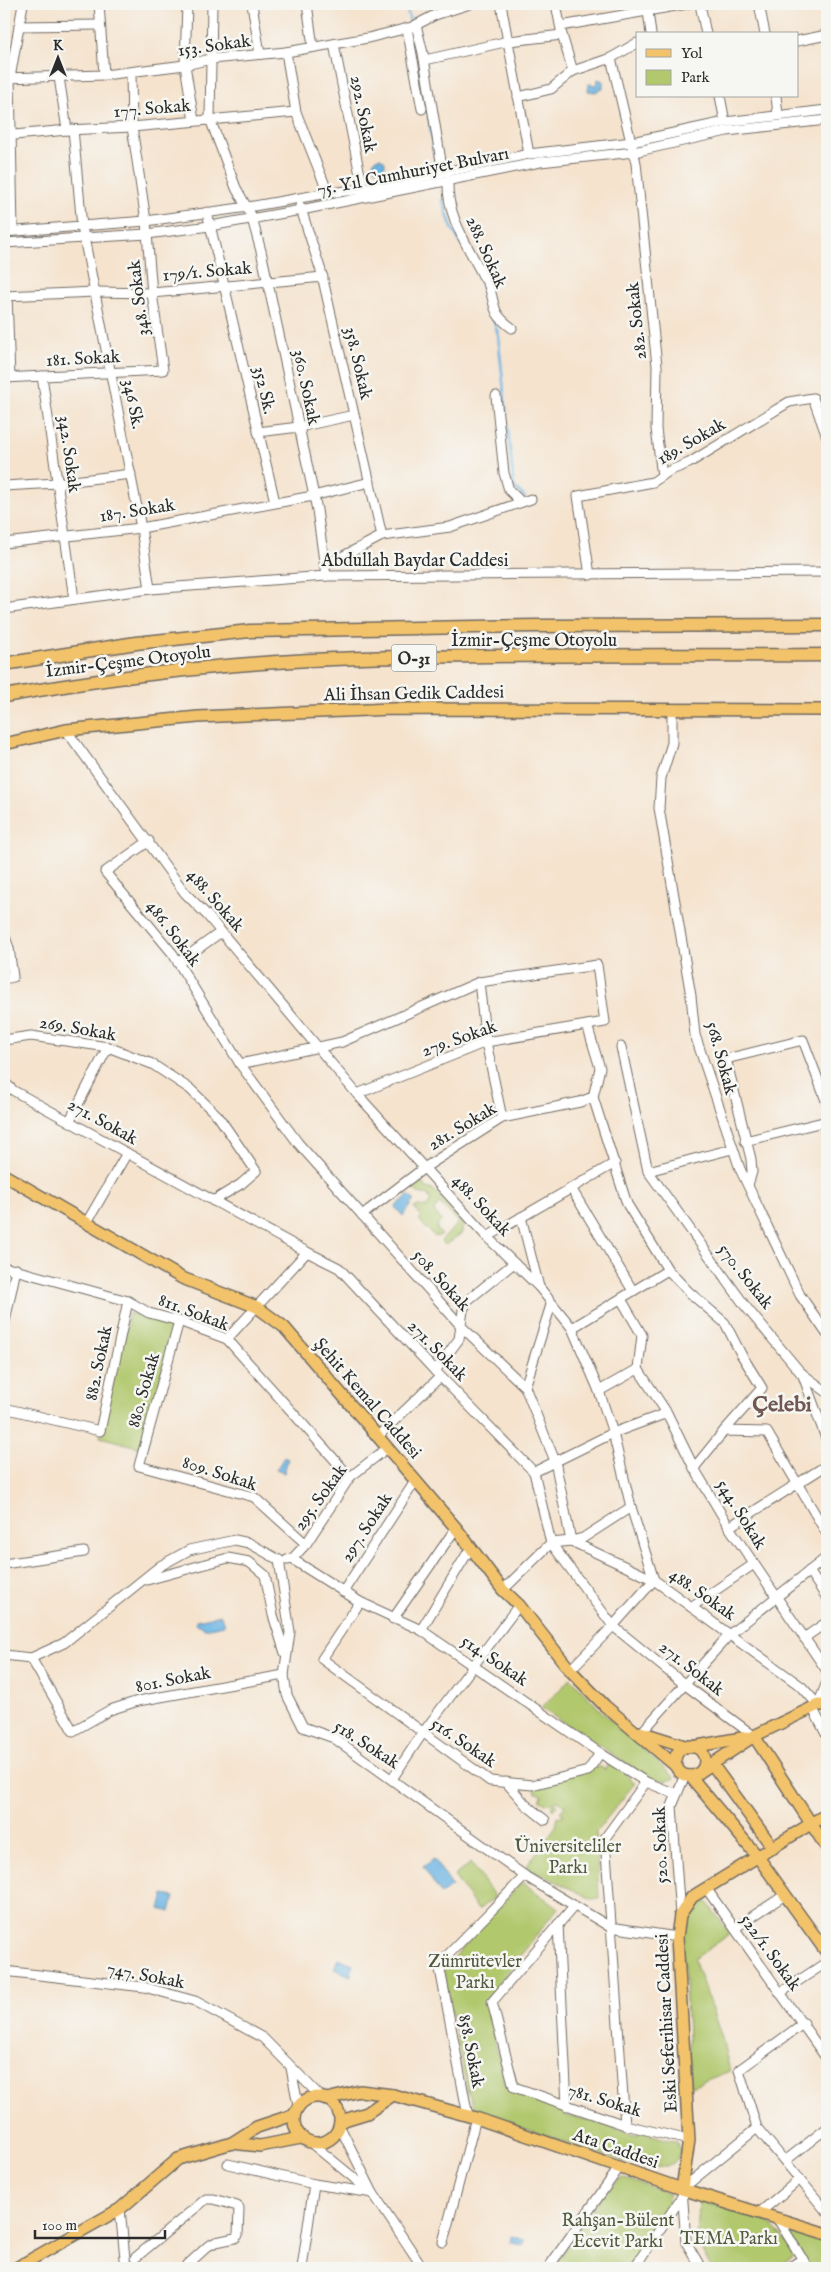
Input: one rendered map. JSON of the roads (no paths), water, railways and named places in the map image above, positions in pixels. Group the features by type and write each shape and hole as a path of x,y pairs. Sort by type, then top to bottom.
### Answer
{"highway":[{"name":"İzmir-Çeşme Otoyolu","path":"4,664 136,643 250,631 534,626 827,625"},
{"name":"İzmir-Çeşme Otoyolu","path":"4,696 78,683 209,668 361,658 827,656"}],"main road":[{"name":"Ali İhsan Gedik Caddesi","path":"4,744 66,730 198,716 391,709 827,710"},
{"name":"Şehit Kemal Caddesi","path":"4,1175 182,1278 257,1308 284,1327 386,1449 416,1480 456,1528 503,1590 519,1605 570,1670 605,1706 638,1732 684,1773"},
{"path":"684,1773 699,1773 754,1736 819,1706"},
{"path":"638,1732 697,1748 704,1755 705,1765 773,1848"},
{"path":"754,1736 690,1747 677,1755 684,1773 758,1857 827,1953"},
{"path":"754,1736 827,1848"},
{"name":"Eski Seferihisar Caddesi","path":"682,2192 689,2140 676,1937 680,1916 692,1897 812,1825 827,1814"},
{"name":"Ata Caddesi","path":"16,2268 120,2209 178,2159 232,2143 257,2127 296,2110 304,2100 360,2091 393,2095 472,2117 682,2192 826,2232"},
{"name":"Ata Caddesi","path":"232,2143 260,2146 306,2140 326,2142 332,2138 341,2124 367,2113 393,2095"},
{"path":"323,2098 338,2110 341,2124"},
{"path":"296,2110 294,2128 306,2140"}],"street":[{"path":"14,231 7,136 7,78 23,4"},
{"path":"100,4 104,75"},
{"path":"187,4 185,65 194,121"},
{"path":"210,119 212,4"},
{"path":"252,4 260,54"},
{"path":"307,4 313,47"},
{"name":"153. Sokak","path":"7,78 104,75 185,65 211,59 286,52 368,38 412,27 425,19 470,4"},
{"path":"501,4 529,154"},
{"path":"556,4 573,71"},
{"path":"425,60 562,30 647,6 686,4"},
{"path":"700,4 706,32"},
{"path":"759,4 765,32"},
{"path":"647,6 651,32"},
{"path":"19,26 100,25"},
{"path":"412,27 422,109"},
{"name":"288. Sokak","path":"412,27 425,60 440,161 450,207 458,232 473,254 488,285 493,306 501,320 512,328"},
{"path":"798,41 827,35"},
{"name":"292. Sokak","path":"334,44 361,180 365,189"},
{"path":"518,97 551,89 573,71 611,58 636,44"},
{"path":"286,52 296,112 328,193"},
{"name":"282. Sokak","path":"611,58 636,163 657,366 656,429 662,476"},
{"name":"348. Sokak","path":"131,72 132,127 146,221 152,293 163,370"},
{"name":"346 Sk.","path":"60,77 70,129 82,227 131,474 150,589"},
{"path":"720,98 725,122"},
{"path":"776,98 778,115"},
{"name":"75. Yıl Cumhuriyet Bulvarı","path":"4,242 147,234 210,226 301,210 444,176 472,166 529,154 632,142 725,122 827,110"},
{"name":"177. Sokak","path":"7,136 70,129 132,127 296,112"},
{"name":"360. Sokak","path":"210,119 236,188 248,207 252,218 299,427 326,565 326,576"},
{"name":"75. Yıl Cumhuriyet Bulvarı","path":"4,232 146,221 540,162 634,152 728,131 827,120"},
{"name":"358. Sokak","path":"297,199 323,277 382,536"},
{"name":"352 Sk.","path":"207,212 275,502"},
{"name":"179/1. Sokak","path":"5,296 95,292 152,293 323,277"},
{"path":"5,296 7,378"},
{"name":"181. Sokak","path":"7,378 163,370"},
{"name":"342. Sokak","path":"42,376 74,599"},
{"path":"496,396 504,473 509,490 521,502"},
{"name":"189. Sokak","path":"590,575 578,496 653,482 689,463 789,402 813,398 827,437"},
{"path":"258,432 299,427 354,415"},
{"path":"4,486 57,483 131,474"},
{"name":"187. Sokak","path":"4,543 141,528 313,496 370,482"},
{"path":"326,565 382,536 450,527 531,499"},
{"name":"Abdullah Baydar Caddesi","path":"4,609 150,589 326,576 827,572"},
{"name":"568. Sokak","path":"672,710 672,743 661,778 659,808 691,996 694,1035 732,1149 748,1185 800,1295 826,1329"},
{"name":"488. Sokak","path":"66,730 149,841 164,867 357,1094 487,1237 539,1287 551,1305 572,1328 599,1391 613,1433 631,1507 654,1580 802,1687 819,1706 827,1736"},
{"name":"486. Sokak","path":"149,841 105,872 178,962 240,1064"},
{"path":"178,962 221,932"},
{"path":"4,934 9,948 8,978"},
{"name":"279. Sokak","path":"357,1094 486,1042 605,1022 596,965 479,982"},
{"path":"240,1064 342,1042 479,982 486,1042 502,1118"},
{"path":"588,1025 600,1068 593,1097 627,1204 668,1270 689,1292 725,1323 762,1388 694,1468"},
{"name":"269. Sokak","path":"4,1040 31,1036 108,1047 152,1064 190,1089 218,1116 256,1171 241,1184 213,1201"},
{"path":"748,1185 752,1172 726,1058 803,1040 827,1103"},
{"path":"70,1120 108,1047"},
{"path":"620,1047 648,1171 732,1149"},
{"name":"508. Sokak","path":"240,1064 298,1143 462,1326 525,1387 555,1461 571,1541"},
{"name":"271. Sokak","path":"4,1082 14,1090 213,1201 339,1268 438,1374 534,1472 551,1543 613,1626 684,1684 754,1736"},
{"name":"281. Sokak","path":"362,1215 424,1168 502,1118 580,1102 593,1097"},
{"path":"745,1141 827,1121"},
{"path":"86,1222 127,1153"},
{"path":"487,1237 614,1163"},
{"name":"570. Sokak","path":"648,1171 746,1307 801,1373 827,1392"},
{"path":"571,1188 633,1291"},
{"path":"521,1217 539,1287"},
{"path":"227,1339 306,1252"},
{"path":"377,1437 438,1374 459,1339 463,1310 468,1300 514,1263"},
{"name":"811. Sokak","path":"4,1267 16,1268 128,1301 150,1313 179,1321 227,1339 350,1477"},
{"path":"4,1326 16,1268"},
{"path":"572,1328 668,1270"},
{"path":"599,1391 638,1369 642,1335 621,1298"},
{"name":"882. Sokak","path":"4,1408 100,1431 128,1301"},
{"path":"525,1387 551,1305"},
{"name":"880. Sokak","path":"139,1466 179,1321"},
{"name":"544. Sokak","path":"638,1369 667,1413 694,1468 729,1527 827,1671"},
{"path":"801,1373 827,1441"},
{"path":"534,1472 613,1433 667,1413"},
{"path":"724,1432 767,1432 827,1534"},
{"name":"295. Sokak","path":"292,1559 306,1544 350,1477 386,1449"},
{"path":"729,1527 827,1465"},
{"name":"809. Sokak","path":"139,1466 254,1498 306,1544"},
{"name":"297. Sokak","path":"343,1592 416,1480"},
{"path":"503,1590 551,1543 583,1538 631,1507"},
{"path":"393,1619 456,1528"},
{"path":"4,1655 31,1658 64,1643 160,1566 189,1550 235,1540 249,1544 279,1560 292,1559"},
{"path":"570,1670 654,1580 571,1541"},
{"path":"421,1630 471,1547"},
{"path":"4,1564 84,1552"},
{"path":"638,1732 730,1634 827,1557"},
{"path":"144,1580 228,1558 249,1562 265,1574 273,1615 286,1656"},
{"name":"514. Sokak","path":"292,1559 360,1602 393,1619 421,1630 600,1753 646,1782 676,1794"},
{"name":"518. Sokak","path":"279,1560 290,1632 284,1675 287,1696 303,1726 334,1738 525,1876 610,1928 676,1937"},
{"path":"692,1607 754,1564"},
{"path":"809,1572 827,1598"},
{"name":"516. Sokak","path":"360,1602 322,1659 422,1734 490,1781 532,1785 588,1771 600,1753"},
{"path":"392,1779 422,1734 519,1605"},
{"path":"804,1638 827,1622"},
{"name":"801. Sokak","path":"31,1658 73,1731 110,1710 138,1701 284,1675"},
{"path":"819,1706 827,1682"},
{"name":"520. Sokak","path":"680,1916 672,1806 684,1773"},
{"path":"506,1782 526,1805 545,1820"},
{"path":"624,2125 604,1838 646,1782"},
{"name":"858. Sokak","path":"472,2117 439,1964 525,1876"},
{"name":"522/1. Sokak","path":"706,1888 780,1993 804,2023 827,2059"},
{"path":"735,1928 785,1894"},
{"path":"566,2106 558,1924 574,1906"},
{"name":"781. Sokak","path":"558,1924 492,2002 514,2087 624,2125 689,2140"},
{"path":"780,1993 827,1962"},
{"name":"747. Sokak","path":"4,1971 144,1987 195,2001 263,2038 323,2098"},
{"path":"804,2023 739,2070 757,2128 827,2212"},
{"path":"291,2067 296,2110"},
{"path":"443,2242 472,2117"},
{"path":"341,2124 373,2193 423,2268"},
{"path":"634,2268 682,2192 757,2128"},
{"path":"785,2161 827,2128"},
{"path":"306,2140 373,2193"},
{"path":"228,2164 314,2184 373,2193"},
{"path":"548,2268 619,2168"},
{"path":"759,2212 800,2179"},
{"path":"302,2268 314,2184"},
{"path":"682,2192 686,2242 702,2268"},
{"path":"135,2258 206,2199 214,2199 237,2206 239,2208 239,2228 235,2238 216,2242 208,2246 184,2268"},
{"path":"120,2209 126,2268"},
{"path":"777,2218 808,2268"},
{"path":"788,2268 803,2259"}],"water":[{"path":"598,79 603,81 603,89 595,92 588,91 589,84 597,85"},
{"path":"381,158 384,159 384,169 377,170 374,169 373,162 374,159"},
{"path":"409,1195 414,1200 403,1216 395,1207"},
{"path":"284,1457 288,1459 284,1473 276,1470"},
{"path":"221,1615 224,1625 204,1629 196,1624 196,1620"},
{"path":"434,1859 452,1886 441,1894 423,1867"},
{"path":"164,1895 174,1897 170,1912 160,1909"},
{"path":"338,1958 353,1964 351,1976 334,1969"},
{"path":"512,2236 525,2240 522,2246 510,2242"}],"waterway":[{"path":"405,4 411,24"},
{"path":"412,29 421,66 436,166"},
{"path":"442,199 452,228 461,244"},
{"path":"479,277 498,334 514,487 525,497"}],"district":[{"name":"Çelebi","path":"782,1403"}],"park label":[{"name":"Üniversiteliler Parkı","path":"568,1856"},
{"name":"Zümrütevler Parkı","path":"475,1971"},
{"name":"Rahşan-Bülent Ecevit Parkı","path":"618,2230"},
{"name":"TEMA Parkı","path":"729,2238"}]}
